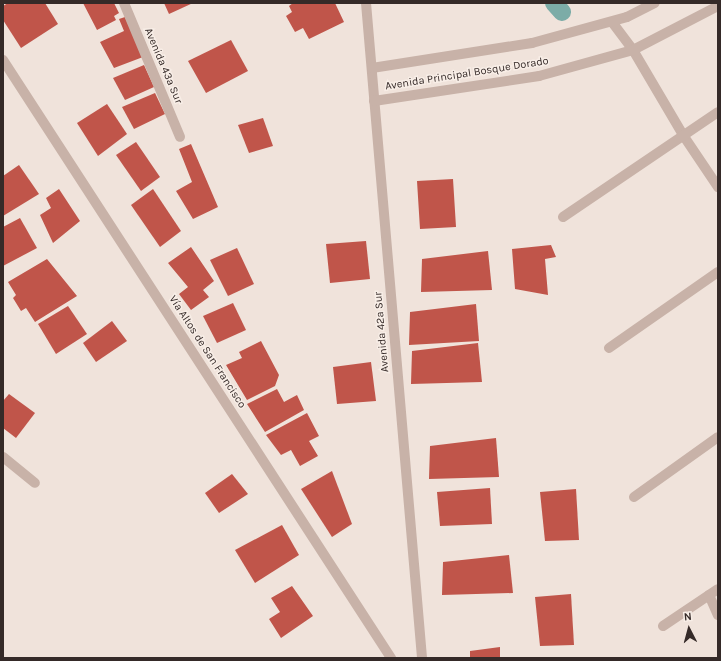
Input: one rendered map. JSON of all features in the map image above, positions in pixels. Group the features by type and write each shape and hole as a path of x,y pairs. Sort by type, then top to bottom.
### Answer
{"street":[{"name":"Avenida 43a Sur","path":"124,3 180,137"},
{"name":"Avenida 42a Sur","path":"366,3 422,658"},
{"name":"Avenida Principal Bosque Dorado","path":"372,68 532,44 627,18 655,3"},
{"name":"Avenida Principal Bosque Dorado","path":"374,101 539,76 633,50 718,6"},
{"path":"612,22 633,50 683,135 718,186"},
{"name":"Vía Altos de San Francisco","path":"3,60 391,658"},
{"path":"563,217 718,112"},
{"path":"610,348 718,272"},
{"path":"634,498 718,437"},
{"path":"3,457 35,483"},
{"path":"663,626 718,589"},
{"path":"709,595 718,615"}],"building":[{"path":"8,3 45,3 58,24 21,48 3,20 3,6"},
{"path":"83,3 114,3 119,13 114,16 116,20 97,30"},
{"path":"164,3 193,3 169,14"},
{"path":"293,3 335,3 344,22 309,39 303,28 295,32 286,16 292,12 289,6"},
{"path":"125,17 143,57 114,68 100,42 124,31 119,19"},
{"path":"231,40 248,71 206,93 188,61"},
{"path":"144,65 154,87 125,100 113,78"},
{"path":"155,93 165,114 134,129 122,107"},
{"path":"107,104 127,134 98,156 77,123"},
{"path":"263,118 273,146 249,153 238,125"},
{"path":"136,142 160,177 141,191 116,155"},
{"path":"191,144 218,207 193,219 176,191 192,182 179,149"},
{"path":"19,165 39,194 3,216 3,176"},
{"path":"453,179 456,227 420,229 417,181"},
{"path":"59,189 80,221 53,243 40,215 51,208 46,198"},
{"path":"153,189 181,231 160,247 131,205"},
{"path":"20,218 37,248 3,266 3,227"},
{"path":"366,241 370,279 330,283 326,244"},
{"path":"551,245 556,257 545,259 548,295 515,289 512,249"},
{"path":"191,247 214,281 203,290 209,297 191,310 179,294 188,287 168,263"},
{"path":"237,248 254,284 228,296 210,260"},
{"path":"488,251 492,290 421,292 422,259"},
{"path":"47,259 77,296 35,322 26,308 21,311 13,298 16,295 8,282"},
{"path":"233,303 246,330 217,343 203,316"},
{"path":"476,304 479,341 409,345 410,312"},
{"path":"68,306 87,334 56,354 38,324"},
{"path":"112,321 127,341 96,362 83,343"},
{"path":"261,341 279,375 275,386 247,400 226,365 242,358 239,352"},
{"path":"478,343 482,382 411,384 412,351"},
{"path":"371,362 376,401 337,404 333,367"},
{"path":"277,389 284,402 297,395 304,410 265,432 247,404"},
{"path":"9,394 35,413 16,438 3,428 3,401"},
{"path":"307,413 319,436 309,441 318,456 300,466 291,450 281,455 266,435"},
{"path":"496,438 499,477 429,479 430,446"},
{"path":"332,471 352,524 332,537 301,489"},
{"path":"232,474 248,494 219,513 205,493"},
{"path":"490,488 492,524 440,526 437,492"},
{"path":"576,489 579,540 545,541 540,492"},
{"path":"282,525 299,555 255,583 235,550"},
{"path":"509,555 513,593 442,595 443,562"},
{"path":"292,586 313,616 281,638 269,619 280,612 271,598"},
{"path":"571,594 574,645 540,646 535,597"},
{"path":"500,647 500,658 470,658 470,651"}],"waterway":[{"path":"554,3 562,12"}]}
